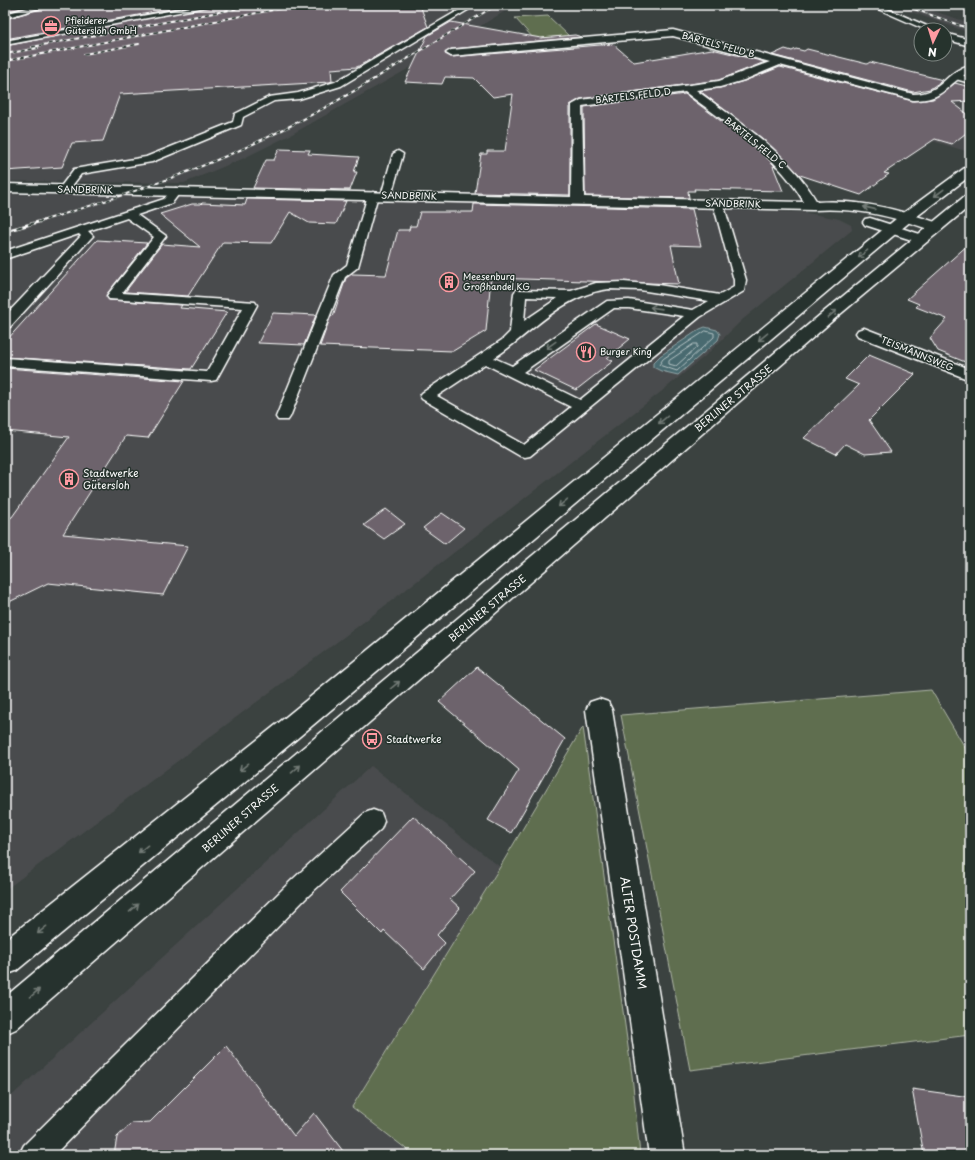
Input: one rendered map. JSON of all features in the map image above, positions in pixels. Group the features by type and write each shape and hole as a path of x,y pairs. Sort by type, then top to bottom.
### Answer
{"street":[{"name":"BARTELS FELD B","path":"452,53 673,33 913,97 922,98 930,97 960,72 970,68"},
{"path":"953,38 970,43"},
{"name":"BARTELS FELD D","path":"578,200 577,105 580,103 720,84 740,78 780,61"},
{"name":"BARTELS FELD C","path":"688,89 781,162 808,195 814,206"},
{"path":"5,960 285,733 900,223 970,170"},
{"name":"SANDBRINK","path":"5,188 380,195 814,206 831,204 859,206 900,223 921,239"},
{"name":"BERLINER STRASSE","path":"5,1018 921,239 970,199"},
{"name":"SANDBRINK","path":"814,206 900,223 936,227"},
{"name":"TEISMANNSWEG","path":"864,333 970,375"},
{"name":"ALTER POSTDAMM","path":"599,710 667,1155"}],"lane":[{"path":"5,16 46,5"},
{"path":"5,43 213,5"},
{"path":"64,189 78,171 148,160 238,123 238,116 272,99 299,96 338,84 473,5"},
{"path":"872,5 913,22"},
{"path":"955,76 970,80"},
{"path":"283,417 340,276 352,267 380,195 398,154"},
{"path":"5,255 130,215 168,201 176,191"},
{"path":"718,203 740,280 740,288 734,293 708,305 695,314 525,452 427,396 507,343 516,332 573,295 596,287 613,286 646,288 720,299"},
{"path":"5,362 211,377 251,305 113,296 160,236 130,215"},
{"path":"5,324 87,236 82,230"},
{"path":"516,332 520,293 573,295"},
{"path":"583,322 582,306 584,303 592,298 609,294 631,294 708,305"},
{"path":"514,372 603,308 619,304 695,314"},
{"path":"484,358 582,406"},
{"path":"34,1155 300,888 373,821"}],"shaded area":[{"path":"5,5 515,5 429,57 292,134 242,159 184,183 5,181"},
{"path":"892,5 915,5 970,23 970,33 953,27 953,22 939,22"},
{"path":"970,75 970,149 966,151 895,130 953,91"},
{"path":"5,194 356,199 802,212 839,219 851,225 852,230 742,320 705,356 526,497 365,621 5,890"},
{"path":"371,766 500,867 352,1107 414,1155 5,1155 5,1102"}],"green space":[{"path":"548,16 569,36 534,39 515,18"},
{"path":"931,690 970,756 970,1035 690,1070 621,715"},
{"path":"583,727 632,1075 640,1155 414,1155 352,1107 500,867"}],"water":[{"path":"705,327 717,330 720,334 718,340 678,375 661,371 653,367 653,363 660,356"}],"building":[{"path":"5,5 24,5 26,7 5,12"},
{"name":"Pfleiderer Gütersloh GmbH","path":"67,5 194,5 5,39 5,19 33,11"},
{"path":"217,5 297,5 298,11 329,5 420,5 428,27 357,67 331,69 332,81 330,82 120,94 103,141 72,143 62,167 5,171 5,46"},
{"path":"451,22 541,38 575,35 582,37 451,49 445,54 451,57 613,44 634,62 712,49 765,62 719,80 580,99 570,105 570,195 475,193 481,154 487,154 487,151 505,151 513,94 493,97 474,78 445,77 442,84 405,82 427,36"},
{"path":"785,49 792,51 796,49 804,51 807,49 867,64 870,62 943,80 930,89 913,92 772,55"},
{"path":"780,67 913,101 933,99 955,83 970,87 970,101 952,102 970,116 970,130 952,144 935,139 884,173 889,174 861,195 800,175 763,139 700,91 720,88 744,81"},
{"path":"685,94 765,156 776,167 773,166 783,191 694,189 695,191 688,191 689,198 585,196 584,107"},
{"path":"279,149 310,150 308,154 359,157 354,172 357,172 350,190 253,188 266,160 274,160"},
{"path":"247,199 346,201 336,224 309,223 290,212 271,243 223,242 188,296 125,292 162,244 200,247 160,214 192,204 245,205"},
{"name":"Meesenburg Großhandel KG","path":"474,204 692,209 701,246 671,245 679,284 491,278 486,331 453,351 320,346 331,315 333,316 346,278 352,274 386,275 398,230 409,230 410,226 416,226 420,212 473,212"},
{"path":"97,240 147,243 106,295 109,300 182,305 180,308 227,312 191,369 5,357 5,342"},
{"path":"970,243 970,364 938,351 930,338 947,319 916,307 919,304 907,299"},
{"path":"273,313 316,315 304,345 258,343"},
{"name":"Burger King","path":"596,324 630,339 607,358 613,361 576,390 534,370"},
{"path":"869,355 915,374 869,420 891,452 865,454 845,444 836,454 804,438 859,385 845,379"},
{"name":"Stadtwerke Gütersloh","path":"5,368 184,381 148,438 126,436 63,534 188,546 163,595 48,583 5,604 5,520 12,517 69,437 5,431"},
{"path":"386,509 405,524 384,539 364,525"},
{"path":"442,513 464,528 445,544 423,528"},
{"path":"477,667 565,739 511,833 488,820 519,770 439,702"},
{"path":"413,816 475,871 450,899 460,908 437,935 445,943 424,969 384,931 382,934 340,892"},
{"path":"226,1046 294,1136 314,1113 346,1155 114,1155 117,1137 132,1123 150,1122"},
{"path":"912,1089 970,1097 970,1155 924,1155"}],"railway":[{"path":"32,47 256,5"},
{"path":"5,61 299,5"},
{"path":"38,222 165,180 258,142 315,113 497,5"},
{"path":"903,5 970,29"},
{"path":"84,54 139,44"},
{"path":"5,54 38,48"},
{"path":"5,231 42,221"}],"place":[{"name":"Pfleiderer Gütersloh GmbH","path":"51,26"},
{"name":"Meesenburg Großhandel KG","path":"449,282"},
{"name":"Burger King","path":"586,352"},
{"name":"Stadtwerke Gütersloh","path":"69,479"},
{"name":"Stadtwerke","path":"372,739"}]}
